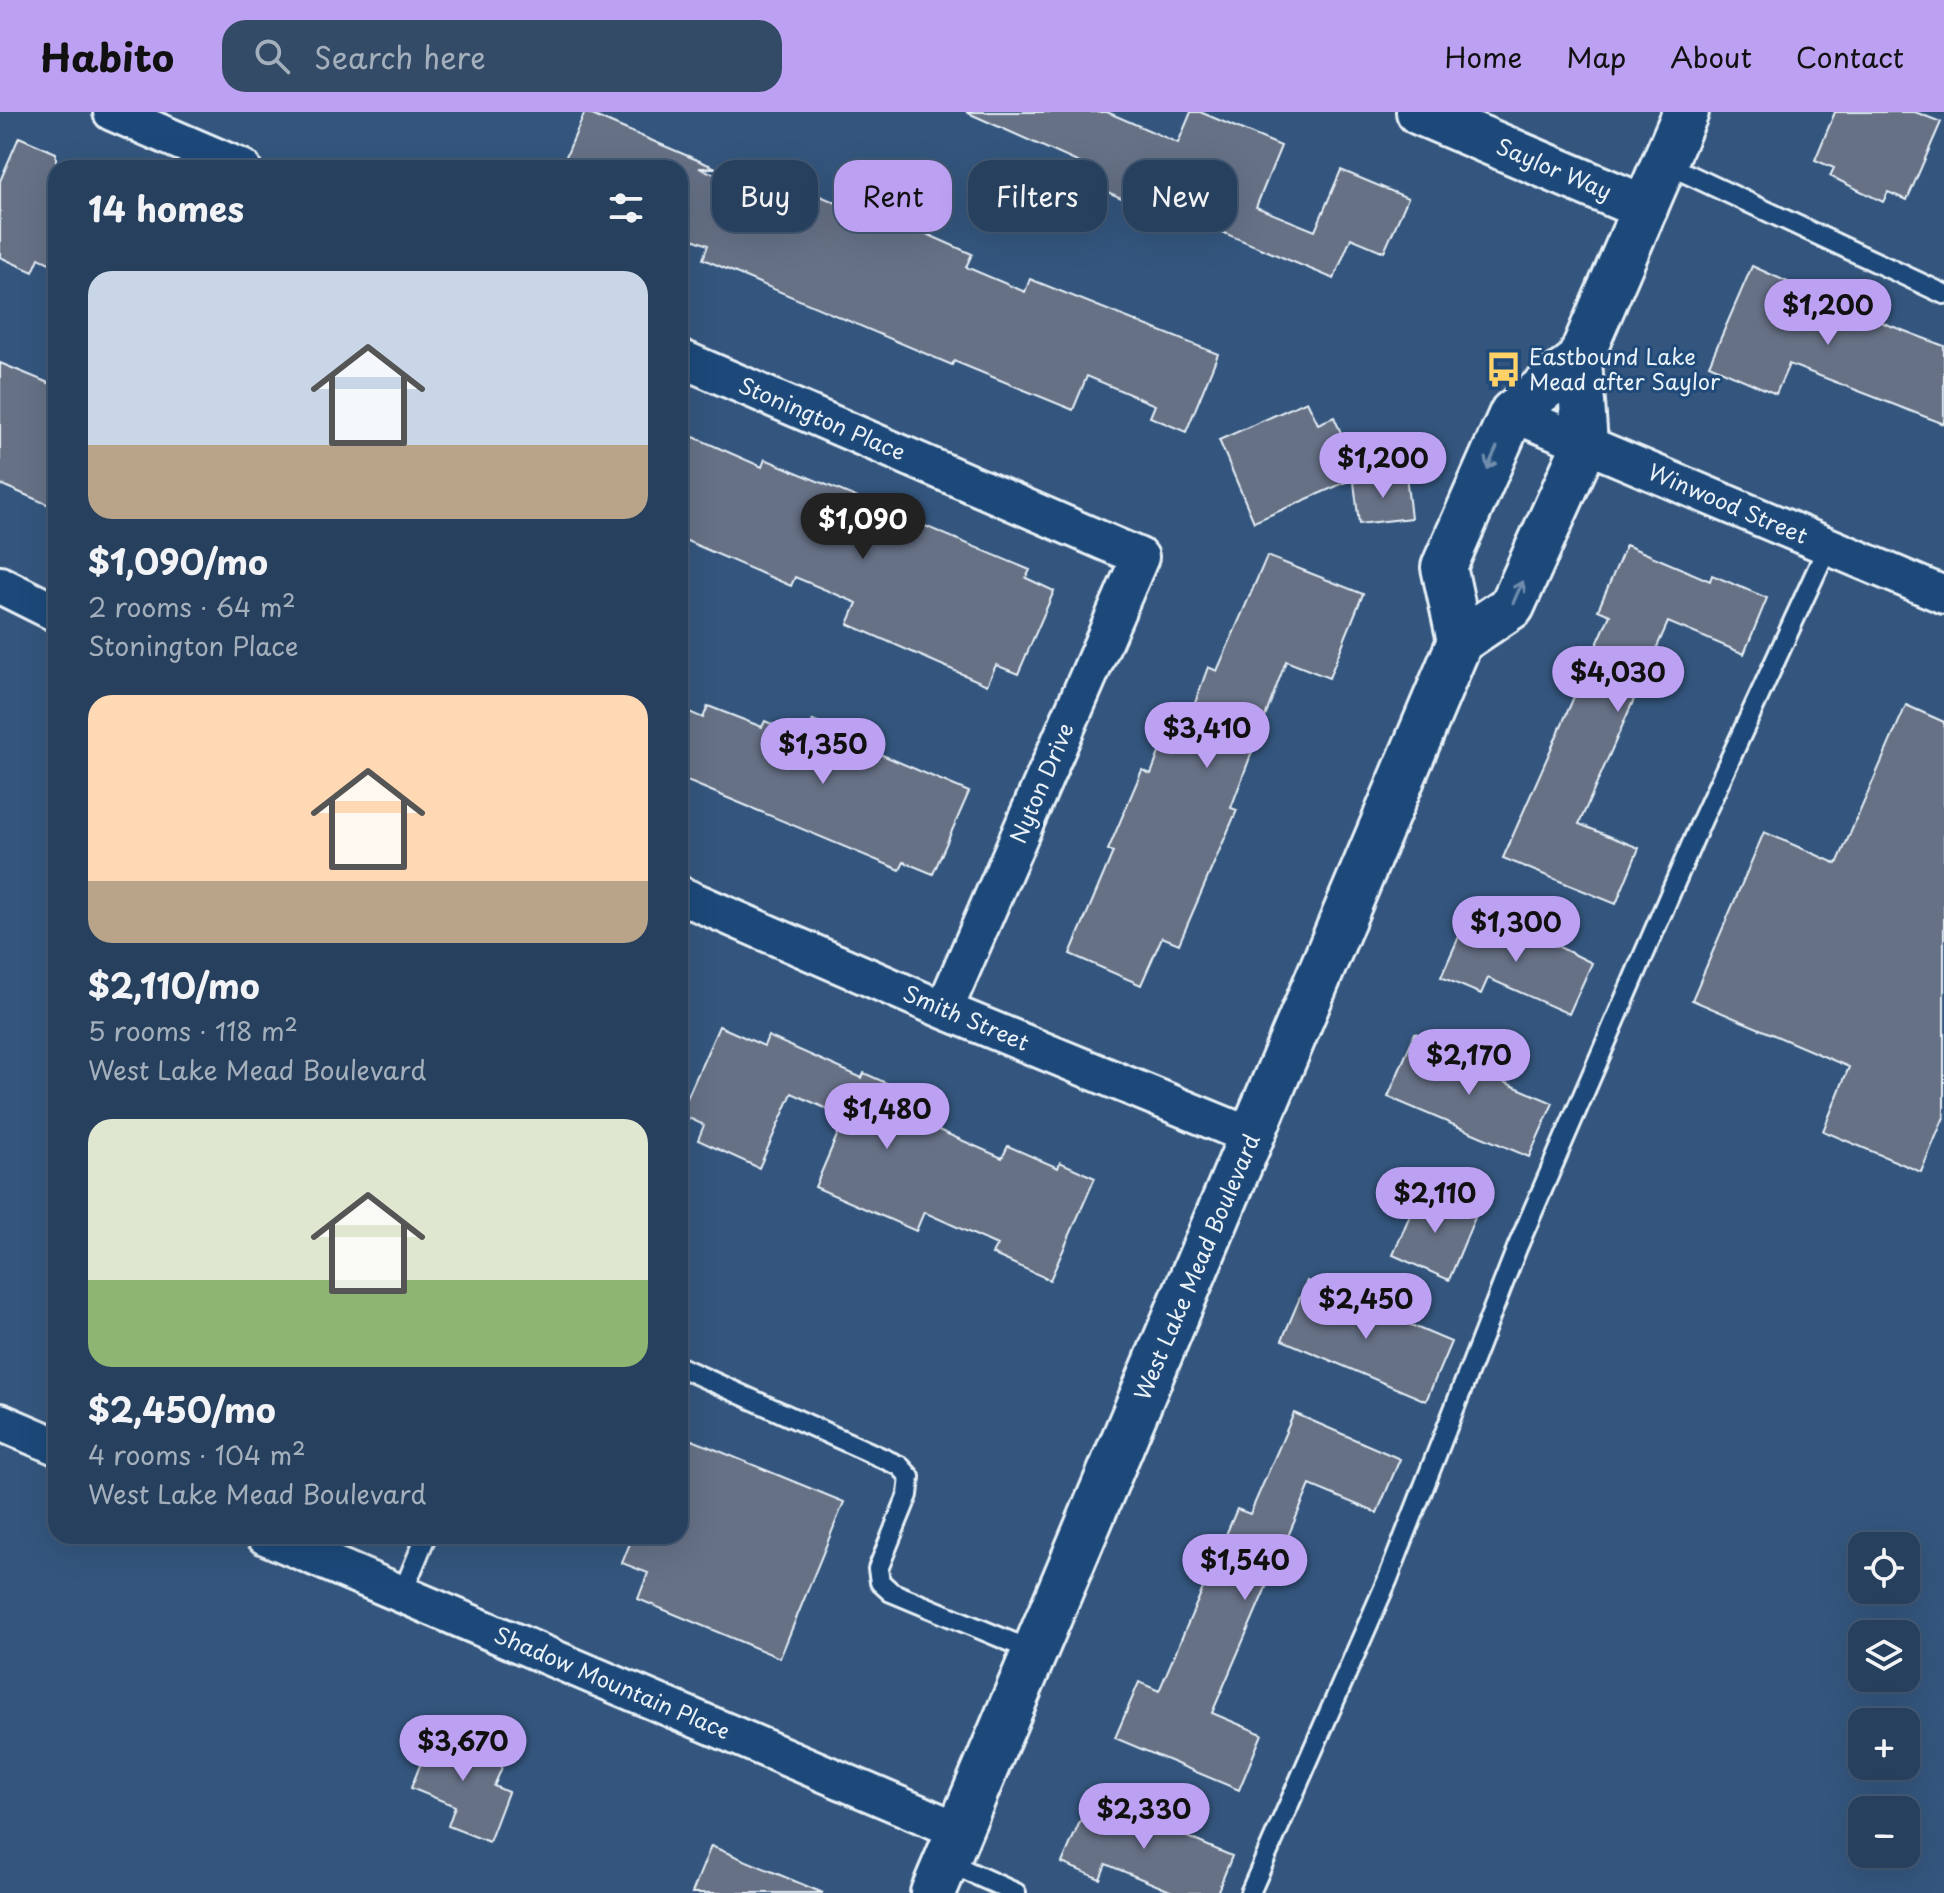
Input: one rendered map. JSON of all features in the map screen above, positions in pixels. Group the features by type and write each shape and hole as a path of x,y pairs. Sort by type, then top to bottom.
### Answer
{"main road":[{"name":"Saylor Way","path":"1419,112 1645,208"},
{"path":"1579,361 1512,413 1444,567 1460,641 1512,606 1585,444 1579,361 1686,112"},
{"name":"West Lake Mead Boulevard","path":"947,1862 1033,1651 1253,1137 1460,641"}],"street":[{"path":"112,112 223,160"},
{"name":"Stonington Place","path":"688,361 1140,557"},
{"name":"Winwood Street","path":"1512,413 1944,595"},
{"name":"Nyton Drive","path":"944,1010 1140,557"},
{"path":"0,585 48,609"},
{"name":"Smith Street","path":"688,898 944,1010 1253,1137"},
{"path":"0,1422 48,1443"},
{"name":"Shadow Mountain Place","path":"284,1544 402,1594 947,1862"}],"lane":[{"path":"1664,163 1944,294"},
{"path":"1250,1893 1387,1581 1517,1248 1702,820 1828,546"},
{"path":"688,1371 900,1466 910,1477 908,1495 878,1569 880,1582 891,1592 1033,1651"},
{"path":"402,1594 423,1544"},
{"path":"947,1862 1016,1893"}],"building":[{"path":"585,112 712,166 699,168 712,173 712,232 818,232 818,195 834,202 834,232 904,232 911,235 912,232 922,232 972,254 966,267 1025,292 1030,279 1218,354 1186,432 1150,417 1155,405 1087,376 1073,410 954,361 952,365 703,259 708,245 688,237 688,160 564,160"},
{"path":"966,112 1107,112 1178,143 1191,112 1200,112 1281,146 1256,207 1315,231 1341,170 1408,198 1384,252 1351,238 1334,279 1222,232 1237,232 1237,160 1123,160 1123,199 1107,192 1107,160 1073,160"},
{"path":"1835,112 1915,112 1941,122 1907,200 1888,192 1883,202 1830,176 1834,168 1815,160"},
{"path":"19,137 56,153 56,160 48,160 48,262 39,258 33,272 0,257 0,181"},
{"path":"1752,266 1818,298 1944,346 1944,424 1789,364 1776,394 1709,365"},
{"path":"0,363 48,383 48,505 0,484"},
{"path":"1307,401 1318,424 1334,417 1360,476 1254,522 1219,440"},
{"path":"688,435 762,467 765,459 1030,570 1026,578 1054,591 1018,674 996,665 987,685 848,624 857,603 795,577 791,586 688,541"},
{"path":"1406,475 1411,518 1359,524 1354,482"},
{"path":"1626,545 1710,581 1712,575 1767,598 1744,654 1668,622 1579,824 1639,848 1616,904 1503,858 1610,615 1598,610"},
{"path":"1267,556 1363,594 1329,678 1286,661 1231,808 1237,810 1179,944 1162,937 1141,985 1070,954 1113,852 1108,850 1142,770 1151,774 1176,708 1191,714 1208,667 1217,671"},
{"path":"1906,705 1944,722 1944,1117 1921,1172 1823,1131 1849,1067 1692,1000 1764,832 1837,864"},
{"path":"708,706 762,727 765,721 806,739 813,720 856,738 854,743 969,792 933,874 904,862 900,870 688,781 688,711 703,718"},
{"path":"1469,914 1500,928 1504,920 1592,963 1569,1014 1488,978 1481,994 1441,977"},
{"path":"719,1026 764,1046 768,1036 862,1078 864,1073 920,1098 911,1118 1002,1158 1008,1146 1058,1168 1060,1162 1095,1178 1050,1280 992,1254 997,1245 924,1212 916,1231 815,1187 845,1117 792,1093 759,1168 698,1140 704,1125 688,1118 688,1096"},
{"path":"1415,1033 1454,1050 1450,1059 1553,1103 1529,1157 1388,1097"},
{"path":"1420,1191 1476,1215 1449,1280 1393,1255"},
{"path":"1307,1281 1451,1342 1426,1401 1282,1340"},
{"path":"1294,1413 1400,1459 1377,1513 1310,1485 1212,1713 1262,1734 1239,1790 1115,1738 1139,1682 1159,1691 1237,1509 1250,1514"},
{"path":"688,1438 844,1502 780,1658 638,1599 648,1573 622,1563 630,1544 688,1544"},
{"path":"434,1730 506,1758 494,1786 508,1792 489,1842 448,1826 455,1806 411,1788"},
{"path":"1091,1796 1232,1856 1217,1893 1175,1893 1106,1864 1100,1879 1062,1863"},
{"path":"711,1846 823,1893 692,1893"}],"place":[{"name":"Eastbound Lake Mead after Saylor","path":"1503,370"}]}
